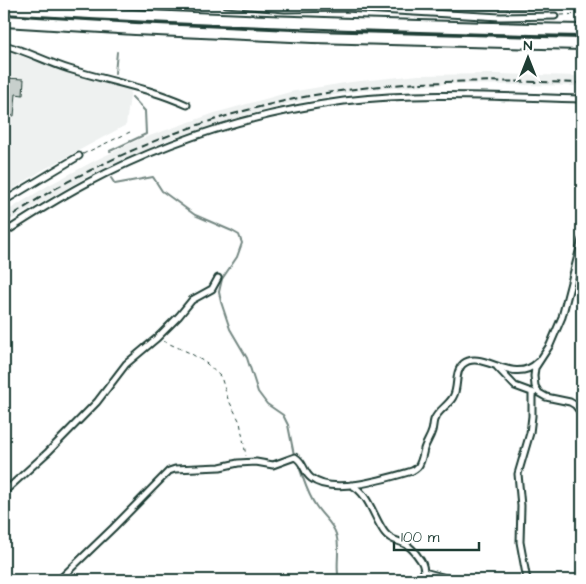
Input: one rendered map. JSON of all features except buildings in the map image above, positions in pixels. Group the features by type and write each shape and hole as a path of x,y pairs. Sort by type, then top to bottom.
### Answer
{"highway":[{"path":"4,8 294,23 582,30"},
{"path":"4,21 313,37 582,44"}],"street":[{"path":"226,4 285,9 345,8 500,16 555,16"},
{"path":"4,46 34,55 66,68 162,95 187,105"},
{"path":"4,233 85,184 156,150 194,136 276,113 344,101 412,96 582,100"},
{"path":"4,201 31,183 79,156"},
{"path":"59,580 156,483 169,471 175,469 220,467 238,463 273,465 295,457 301,461 311,478 319,483 348,485 370,482 417,468 434,421 453,397 462,364 468,361 481,361 506,370 524,370 532,368 546,354 556,332 573,279 582,240"},
{"path":"4,492 48,452 90,409 126,364 157,338 192,300 212,289 218,278"},
{"path":"538,362 535,368 535,386 539,393 546,397"},
{"path":"496,366 516,386 546,397 570,402 582,414"},
{"path":"526,580 520,542 521,506 518,474 530,433 532,392"},
{"path":"363,496 366,484 370,482"},
{"path":"348,485 358,489 385,533 395,541 408,545 423,564 424,580"},
{"path":"424,572 446,578 476,580"}],"path":[{"path":"555,16 582,14"},
{"path":"79,156 130,132"},
{"path":"157,338 190,353 206,363 221,377 228,399 240,422 245,453 252,463"}],"shaded area":[{"path":"4,50 64,71 131,89 126,125 41,171 4,195"},
{"path":"419,75 582,76 582,86 446,84 358,91 291,103 167,140 88,176 4,224 4,213 49,185 96,160 138,140 215,113 290,92 351,82"}],"waterway":[{"path":"370,4 485,9 582,9"},
{"path":"115,73 117,52"},
{"path":"110,151 146,134 145,111 132,97"},
{"path":"111,178 115,184 153,177 162,191 195,215 239,235 242,243 237,257 222,279 219,292 221,302 230,329 247,358 258,392 267,404 283,415 288,425 294,455"},
{"path":"299,467 313,502 336,534 339,580"}],"railway":[{"path":"4,221 67,182 120,156 185,129 252,109 321,94 383,86 497,81 582,83"}]}
